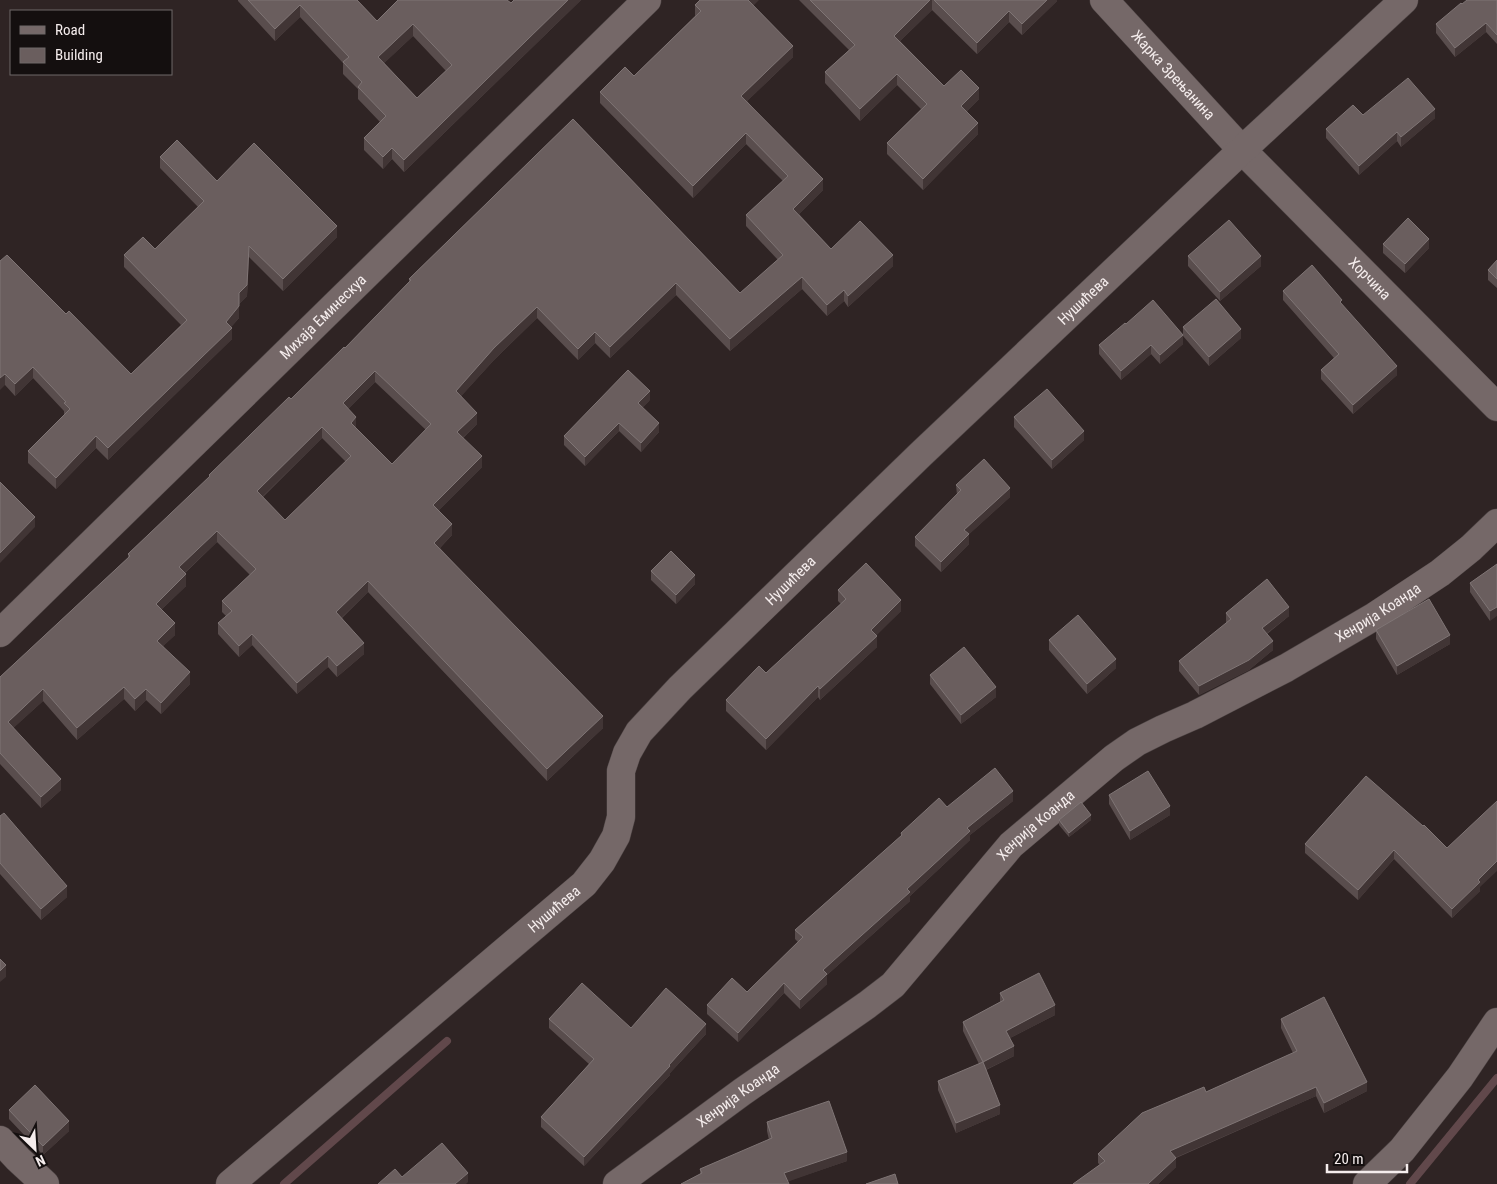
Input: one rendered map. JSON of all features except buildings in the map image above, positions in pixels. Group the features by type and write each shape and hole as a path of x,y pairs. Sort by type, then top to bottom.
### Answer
{"street":[{"name":"Михаја Еминескуа","path":"0,633 647,0"},
{"name":"Жарка Зрењанина","path":"1104,0 1242,150"},
{"name":"Нушићева","path":"230,1184 584,884 602,861 616,836 621,817 621,771 627,753 639,732 680,688 920,455 1242,150 1404,0"},
{"name":"Хорчина","path":"1242,150 1497,407"},
{"name":"Хенрија Коанда","path":"617,1184 894,985 1011,845 1114,758 1154,733 1195,715 1286,668 1375,616 1440,573 1497,523"},
{"path":"1367,1184 1402,1150 1460,1076 1497,1022"},
{"path":"0,1140 45,1184"}],"waterway":[{"path":"284,1184 447,1041"},
{"path":"1410,1184 1497,1078"}]}
